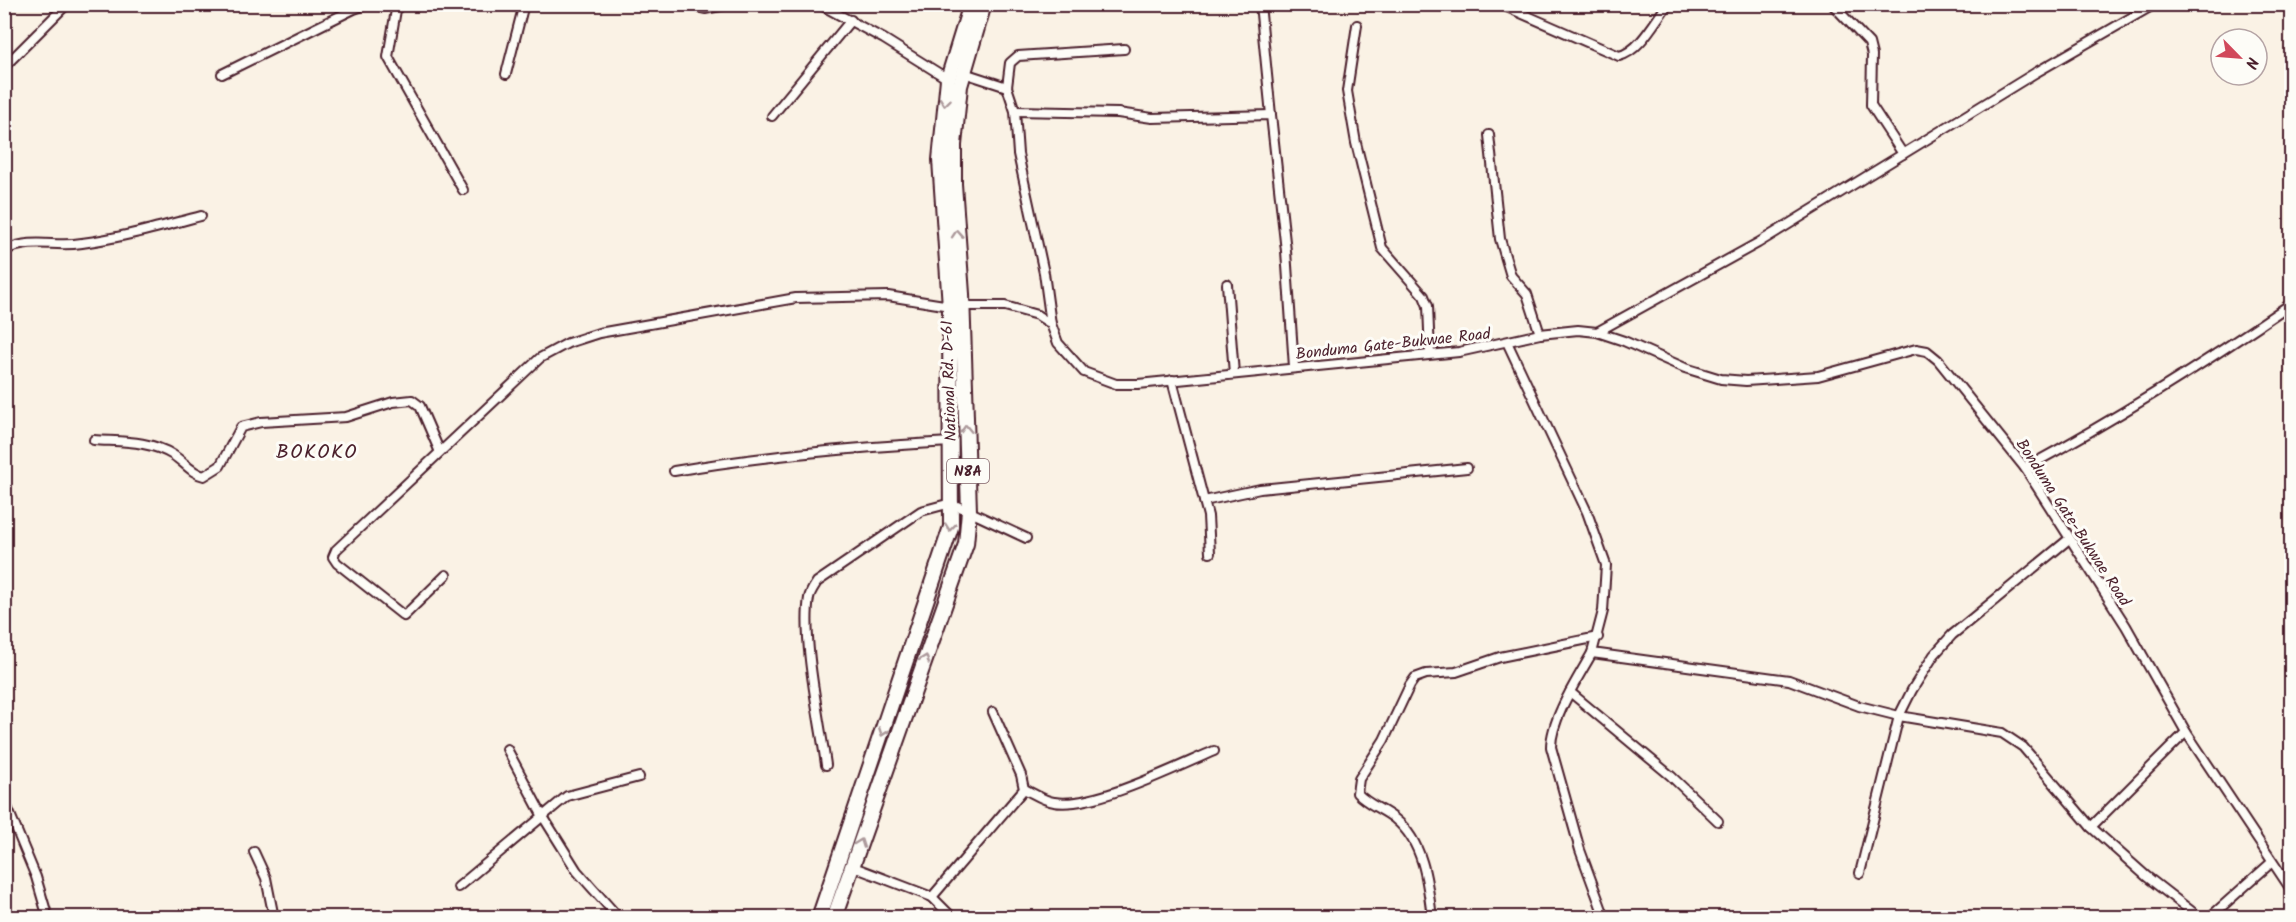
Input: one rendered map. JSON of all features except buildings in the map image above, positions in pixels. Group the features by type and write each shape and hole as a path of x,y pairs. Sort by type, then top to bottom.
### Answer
{"highway":[{"name":"National Rd. D-61","path":"834,918 966,544 969,512 956,306 940,160 948,79 970,4"},
{"name":"National Rd. D-61","path":"819,918 947,545 951,527 951,442 956,306 954,184 956,133 964,73 984,4"}],"street":[{"path":"4,67 67,4"},
{"path":"222,74 368,4"},
{"path":"397,4 388,57 463,190"},
{"path":"506,74 524,4"},
{"path":"681,4 705,9 730,4"},
{"path":"819,4 919,59 948,79"},
{"path":"1260,4 1294,367"},
{"path":"1500,4 1619,56 1628,54 1668,4"},
{"path":"1832,4 1869,43 1872,55 1871,105 1903,154"},
{"path":"1597,332 1758,243 2035,73 2155,4"},
{"path":"772,116 851,20"},
{"path":"1357,25 1347,91 1356,143 1382,248 1424,296 1428,306 1430,354"},
{"path":"964,73 1007,87 1010,63 1018,56 1124,49"},
{"name":"Bonduma Gate-Bukwae Road","path":"1007,87 1015,111 1018,154 1044,273 1051,324 1058,343 1070,359 1084,372 1097,379 1116,384 1172,380 1459,352 1540,334 1578,330 1597,332 1685,368 1721,379 1746,381 1818,376 1916,349 1927,351 1938,360 2025,468 2126,626 2186,732 2292,891"},
{"path":"1015,111 1118,113 1152,118 1271,115"},
{"path":"1489,135 1500,240 1511,276 1527,294 1540,334"},
{"path":"4,250 29,242 79,244 103,240 201,216"},
{"path":"1227,284 1234,374"},
{"path":"446,575 404,616 337,564 333,557 336,550 439,450 540,357 568,343 599,333 796,298 888,296 956,306 1005,306 1037,315 1051,324"},
{"path":"2025,468 2097,429 2190,373 2292,303"},
{"path":"1507,342 1587,512 1606,565 1603,611 1598,637 1592,653 1570,692 1551,738 1551,747 1580,850 1605,918"},
{"path":"1172,380 1208,516 1210,553"},
{"path":"94,440 149,444 173,455 196,474 204,476 220,466 241,427 261,422 346,417 393,402 412,400 420,406 439,450"},
{"path":"674,471 738,460 951,442"},
{"path":"1204,501 1260,489 1467,468"},
{"path":"826,765 810,648 810,595 817,582 921,511 951,503 1026,538"},
{"path":"1860,873 1899,716 1929,664 1952,635 2070,539"},
{"path":"1432,918 1420,854 1407,832 1395,819 1368,804 1357,793 1359,779 1389,729 1410,685 1415,678 1426,674 1456,672 1500,657 1598,637"},
{"path":"1592,653 1789,680 1859,706 1899,716 2002,733 2024,747 2091,827 2146,876 2200,918"},
{"path":"1570,692 1671,776 1718,821"},
{"path":"993,712 1021,775 1024,789"},
{"path":"2091,827 2186,732"},
{"path":"507,749 542,814 577,871 619,918"},
{"path":"1024,789 1054,802 1085,800 1124,789 1214,752"},
{"path":"458,887 542,814 567,796 639,777"},
{"path":"932,897 1024,789"},
{"path":"5,802 36,877 48,918"},
{"path":"254,852 266,878 274,918"},
{"path":"2209,918 2272,862"},
{"path":"852,866 932,897 953,918"}],"district":[{"name":"BOKOKO","path":"317,451"}]}
